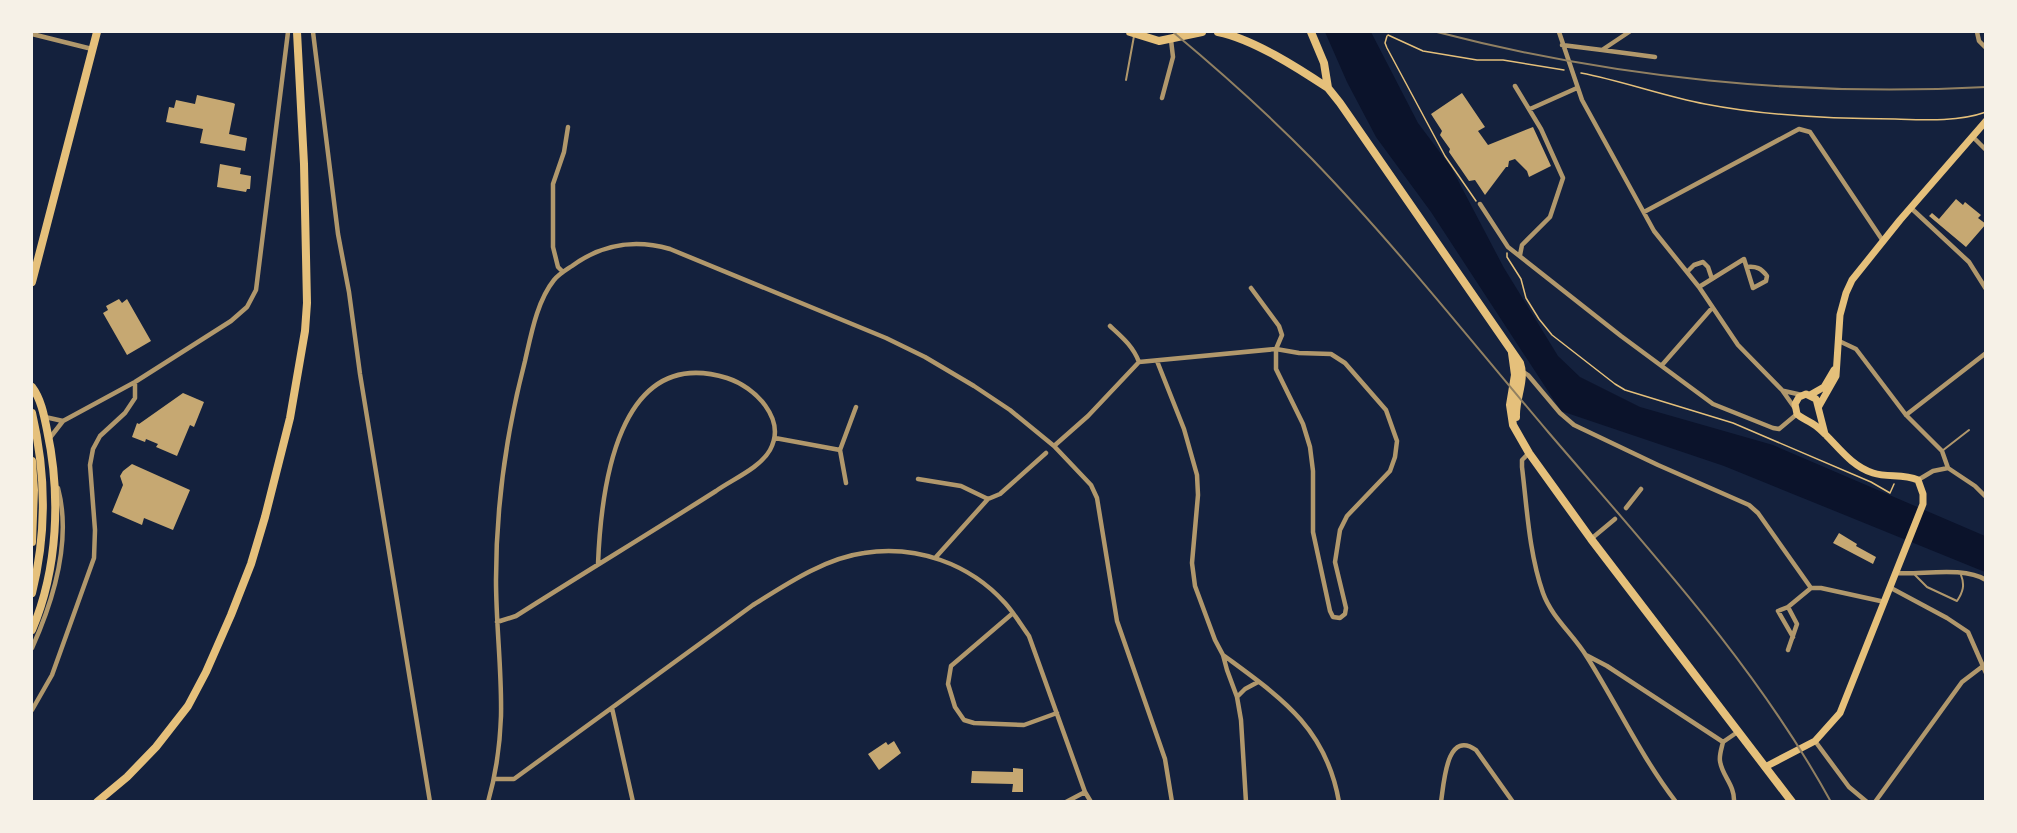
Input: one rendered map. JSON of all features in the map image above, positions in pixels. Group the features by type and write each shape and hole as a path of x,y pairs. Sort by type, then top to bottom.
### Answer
{"highway":[{"path":"32,630 46,586 53,547 55,506 49,439 44,417 33,389"},
{"path":"32,413 39,445 43,490 42,542 32,593"},
{"path":"32,461 34,490 32,542"}],"main road":[{"path":"32,282 97,32"},
{"path":"97,801 127,777 168,734 188,706 218,646 252,564 290,418 302,356 307,303 297,32"},
{"path":"1132,32 1159,41 1202,32"},
{"path":"1218,32 1227,33 1269,53 1310,76 1328,88 1340,103 1512,353 1518,371 1510,405 1513,425 1529,453 1591,539 1792,801"},
{"path":"1311,32 1324,63 1328,88"},
{"path":"1310,76 1319,71 1324,63"},
{"path":"1807,419 1815,416 1834,382 1840,315 1852,280 1986,121"},
{"path":"1765,767 1815,741 1840,713 1921,507 1923,494 1918,480 1907,475 1874,473 1866,470 1840,451 1825,434 1795,411 1796,400 1824,387 1836,367"},
{"path":"1806,395 1816,399 1825,434"}],"street":[{"path":"49,439 63,421 135,382 231,321 247,307 256,290 288,32"},
{"path":"313,32 338,234 430,801"},
{"path":"1480,204 1508,247 1621,336 1713,404 1779,429 1795,411 1782,390 1738,345 1699,287 1654,231 1577,88 1559,32"},
{"path":"1602,50 1629,32"},
{"path":"1977,32 1979,41 1986,48"},
{"path":"32,34 92,49"},
{"path":"1162,98 1173,57 1171,40"},
{"path":"1562,45 1655,57"},
{"path":"1515,86 1530,109 1563,178 1550,217 1522,245 1520,255"},
{"path":"1530,109 1577,88"},
{"path":"563,272 558,267 553,247 553,184 564,152 568,127"},
{"path":"1644,212 1799,129 1810,132 1883,241"},
{"path":"1972,136 1986,150"},
{"path":"1911,208 1970,262 1986,289"},
{"path":"488,801 494,779 501,720 496,581 498,515 508,428 538,312 551,286 563,272 596,251 636,243 654,244 670,249 886,338 925,357 974,386 1010,410 1054,446 1091,485 1097,498 1117,621 1165,759 1172,801"},
{"path":"1699,287 1744,259 1753,288 1766,281 1767,276 1762,269 1754,266 1748,267"},
{"path":"1687,272 1694,265 1703,262 1708,267 1712,279"},
{"path":"1054,446 1088,416 1139,362 1276,349 1299,353 1331,354 1345,363 1386,410 1397,441 1390,471 1347,516 1340,530 1335,562 1346,608 1345,614 1340,618 1334,617 1330,611 1313,532 1313,471 1310,447 1303,424 1276,369 1276,349 1282,335 1279,326 1251,288"},
{"path":"1662,365 1712,308"},
{"path":"1110,326 1136,352 1139,362"},
{"path":"1839,341 1856,349 1906,415 1942,451 1948,468 1975,486 1986,497"},
{"path":"1906,415 1986,353"},
{"path":"1157,362 1184,429 1194,463 1198,495 1192,562 1195,586 1238,697 1246,801"},
{"path":"1518,371 1574,425 1749,505 1758,513 1811,588"},
{"path":"497,622 516,616 762,461 775,438 771,414 754,393 735,381 717,375 696,374 680,375 664,380 646,393 621,430 605,494 598,564"},
{"path":"32,710 51,675 94,558 95,530 90,465 93,448 100,436 125,412 135,398 135,382"},
{"path":"1782,390 1792,394 1806,395"},
{"path":"846,483 840,450 856,407"},
{"path":"44,417 63,421"},
{"path":"775,438 840,450"},
{"path":"936,557 988,499 1000,494 1046,453"},
{"path":"1529,453 1522,460 1522,466 1528,519 1539,582 1544,597 1557,619 1586,655 1652,771 1676,801"},
{"path":"1918,480 1933,471 1948,468"},
{"path":"32,648 45,615 62,548 63,520 53,470"},
{"path":"918,479 961,486 988,499"},
{"path":"1626,508 1641,489"},
{"path":"1591,539 1615,519"},
{"path":"494,779 514,779 753,605 783,586 814,570 864,552 904,551 936,557 964,570 986,585 1013,613 1029,636 1085,792 1091,801"},
{"path":"1896,573 1915,575 1959,572 1980,576 1986,580"},
{"path":"1793,637 1778,611 1788,607 1811,588 1821,588 1885,602"},
{"path":"1891,588 1968,632 1986,673"},
{"path":"1788,607 1797,624 1788,650"},
{"path":"1013,613 951,666 948,684 955,707 964,720 975,723 1024,724 1056,713"},
{"path":"1223,655 1286,704 1312,733 1333,776 1339,801"},
{"path":"1586,655 1607,666 1723,742"},
{"path":"1875,801 1962,682 1983,666"},
{"path":"1238,697 1245,689 1258,682"},
{"path":"612,708 633,801"},
{"path":"1734,801 1732,785 1724,774 1719,760 1723,742 1739,731"},
{"path":"1815,741 1849,787 1867,801"},
{"path":"1442,801 1449,758 1455,749 1464,745 1476,750 1513,801"},
{"path":"1066,801 1085,792"}],"lane":[{"path":"1126,81 1132,32"},
{"path":"1942,451 1969,430"},
{"path":"1915,575 1928,587 1957,601 1962,594 1964,582 1959,572"}],"path":[{"path":"1386,32 1423,51 1477,60 1503,60 1555,69"},
{"path":"1388,35 1385,43 1387,48 1440,146 1475,201 1480,204"},
{"path":"1582,74 1703,104 1751,111 1886,119 1948,118 1985,112"},
{"path":"1508,247 1507,257 1521,279 1526,298 1552,335 1625,390 1734,423 1871,482 1890,493 1897,475"}],"water":[{"path":"1325,32 1371,32 1418,123 1451,167 1504,268 1558,356 1580,377 1640,407 1773,445 1985,536 1985,572 1724,466 1561,411 1431,212 1376,137 1347,82"}],"building":[{"path":"1462,93 1485,127 1478,131 1488,145 1533,127 1551,166 1529,177 1527,171 1515,159 1509,161 1508,167 1485,195 1475,180 1469,181 1449,152 1450,149 1440,135 1442,131 1431,114"},
{"path":"197,95 235,104 229,134 247,138 245,151 200,143 203,129 166,122 169,107 174,108 176,100 195,104"},
{"path":"220,164 241,168 240,174 251,176 250,189 246,192 217,187"},
{"path":"1956,199 1963,205 1965,202 1981,215 1978,218 1986,224 1966,247 1929,216 1932,213 1939,219"},
{"path":"119,299 122,303 127,299 151,341 127,355 103,313 108,310 106,306"},
{"path":"183,393 204,402 194,427 190,425 177,456 156,447 158,444 132,437 137,423 139,424"},
{"path":"132,464 190,490 173,530 144,518 142,525 112,512 123,485 120,476"},
{"path":"1839,533 1876,557 1873,564 1833,543"},
{"path":"894,741 901,753 879,770 868,754 886,742 888,745"},
{"path":"1013,768 1023,769 1023,792 1012,792 1013,784 971,783 972,771 1013,772"}],"railway":[{"path":"1173,32 1209,62 1295,142 1403,260 1700,610 1770,703 1831,802"},
{"path":"1437,32 1572,61 1709,80 1847,89 1986,87"}]}
